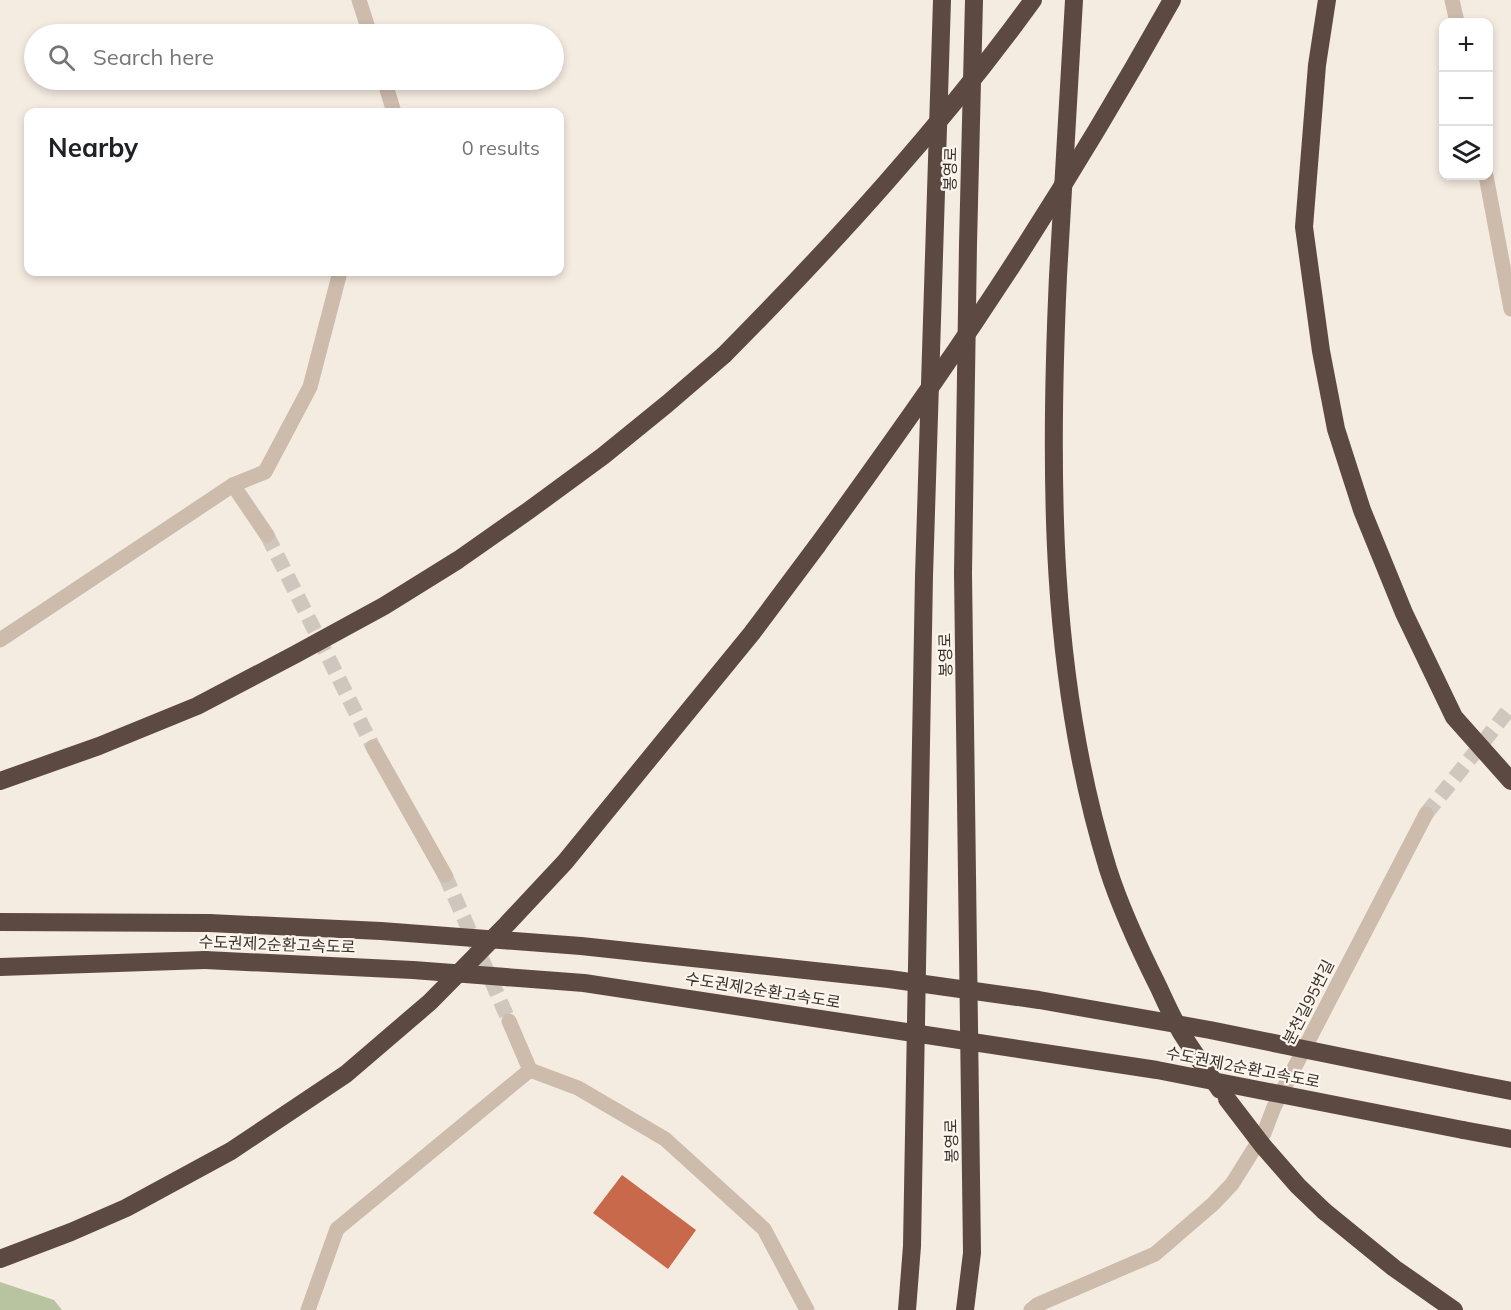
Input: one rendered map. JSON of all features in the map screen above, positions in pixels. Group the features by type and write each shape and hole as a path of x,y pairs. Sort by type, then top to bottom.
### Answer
{"highway":[{"name":"봉영로","path":"907,1310 912,1246 924,576 942,0"},
{"name":"봉영로","path":"965,1310 972,1253 963,573 974,0"},
{"path":"0,781 99,746 197,706 296,654 384,606 458,560 603,456 724,355 792,286 950,108 1033,0"},
{"path":"1074,0 1064,144 1054,370 1055,530 1063,640 1076,733 1092,813 1109,872 1128,924 1181,1032 1263,1146 1324,1211 1394,1268 1454,1310"},
{"path":"0,1259 126,1208 231,1151 346,1074 430,1002 565,862 752,633 937,377 1057,195 1172,0"},
{"path":"1327,0 1317,65 1304,227 1320,351 1336,429 1362,510 1404,613 1454,717 1511,781"},
{"name":"수도권제2순환고속도로","path":"0,922 209,923 381,931 581,946 889,979 1039,1000 1198,1028 1511,1091"},
{"name":"수도권제2순환고속도로","path":"0,967 205,960 413,970 584,983 1157,1070 1511,1139"}],"street":[{"path":"358,0 366,24"},
{"path":"1452,0 1456,18"},
{"path":"387,90 393,108"},
{"path":"1487,180 1511,309"},
{"path":"0,640 233,485 265,472 310,387 339,276"},
{"path":"233,485 267,535"},
{"path":"374,747 445,875"},
{"name":"분천길95번길","path":"1031,1310 1037,1305 1155,1254 1213,1204 1232,1184 1264,1133 1274,1107 1426,814"},
{"path":"509,1021 530,1070 578,1088 665,1139 764,1229 807,1310"},
{"path":"308,1310 337,1229 530,1070"}],"green space":[{"path":"0,1282 54,1300 62,1310 0,1310"}],"building":[{"path":"622,1175 696,1230 668,1269 593,1213"}],"tunnel":[{"path":"267,535 373,747"},
{"path":"1426,814 1511,707"},
{"path":"445,875 509,1021"}]}
